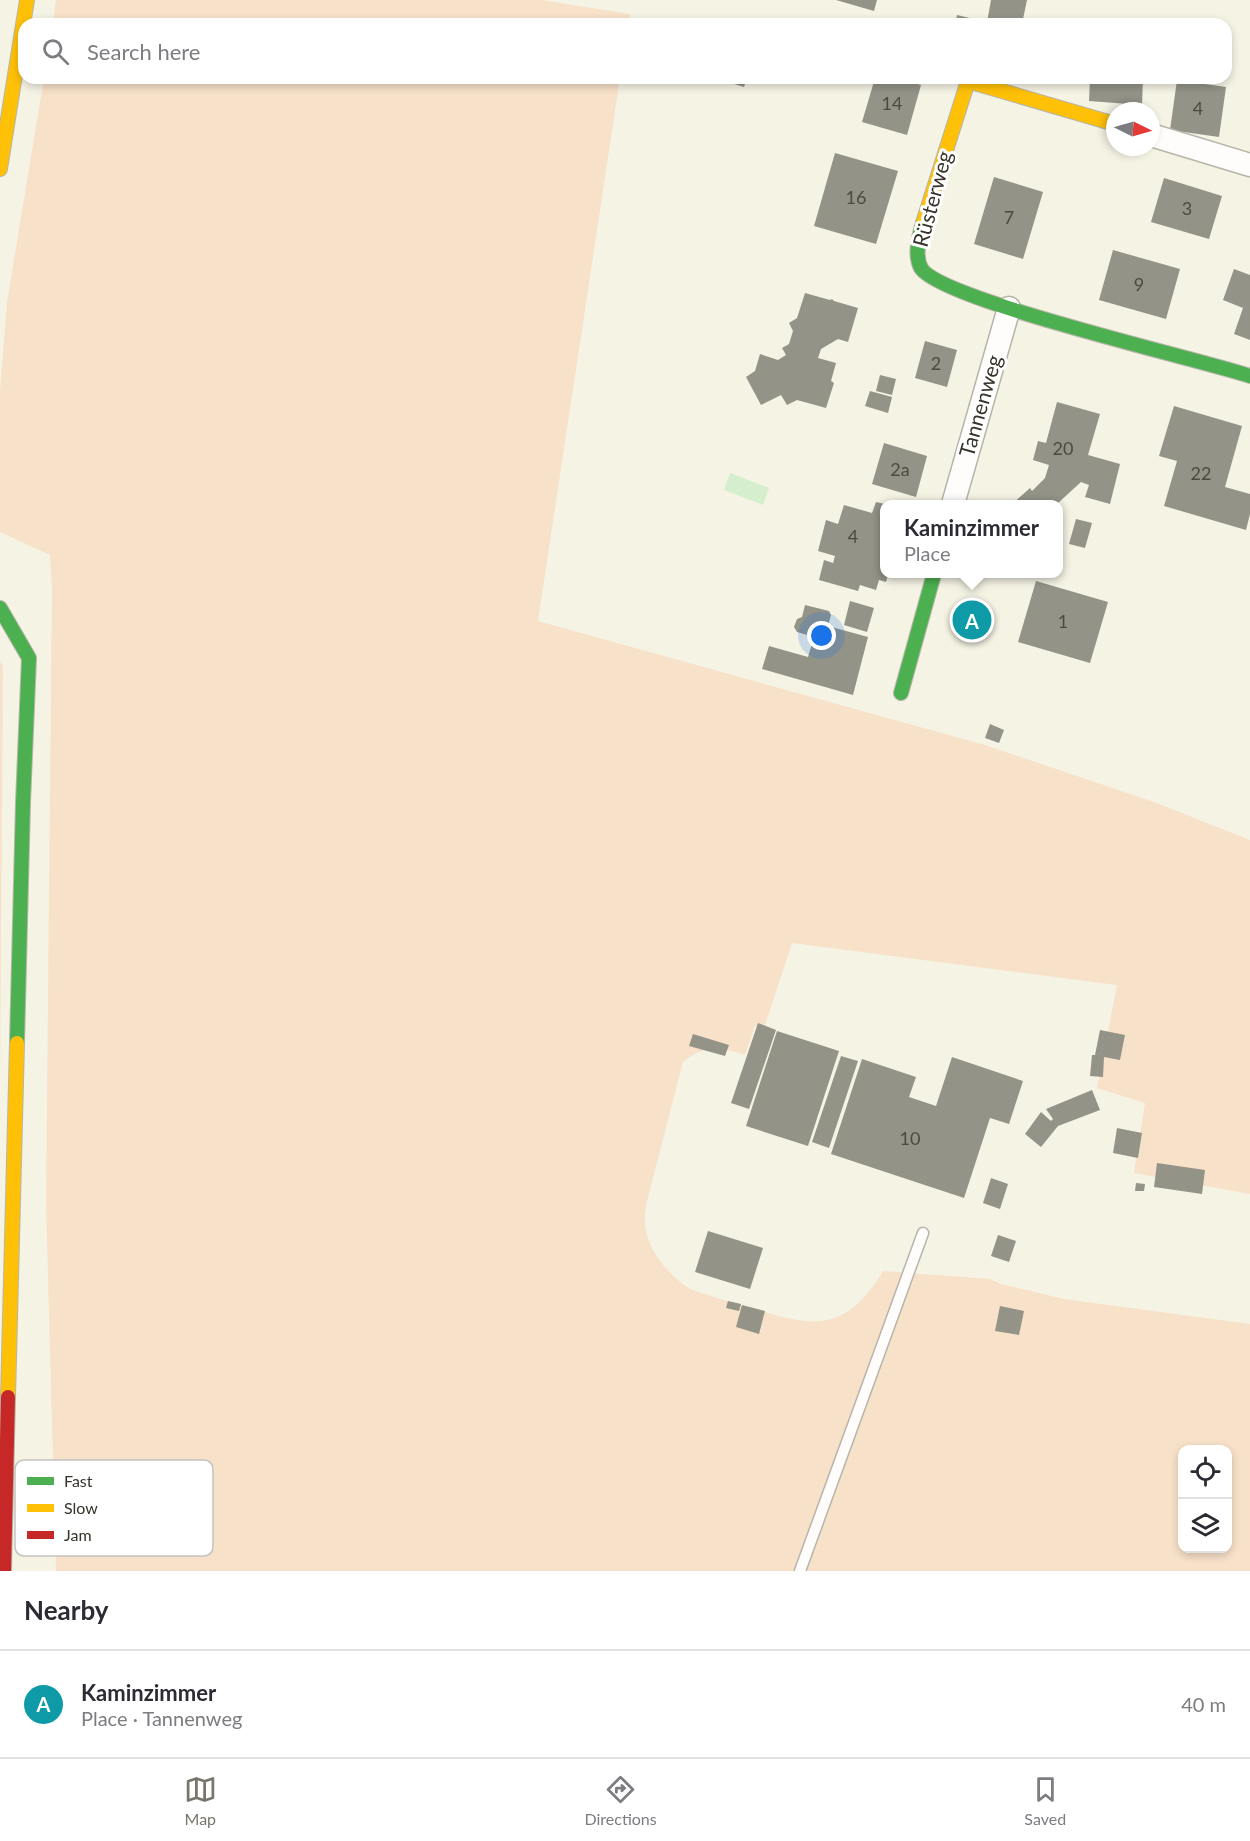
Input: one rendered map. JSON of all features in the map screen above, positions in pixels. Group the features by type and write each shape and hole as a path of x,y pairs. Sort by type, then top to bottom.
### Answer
{"street":[{"path":"24,18 27,0"},
{"path":"0,169 18,56"},
{"name":"Rüsterweg","path":"967,84 920,235 918,255 922,271 940,284 1009,308 1250,376"},
{"name":"Rüsterweg","path":"978,84 1106,121"},
{"path":"1160,138 1250,165"},
{"name":"Tannenweg","path":"954,500 1009,308"},
{"path":"901,693 933,578"},
{"path":"0,608 29,658 4,1571"}],"lane":[{"path":"800,1571 923,1233"}],"shaded area":[{"path":"56,0 541,0 630,14 629,18 54,18"},
{"path":"43,84 619,84 538,621 985,745 1154,802 1250,840 1250,1194 1134,1173 1145,1103 1097,1088 1117,985 792,943 764,1028 755,1026 745,1055 713,1049 698,1052 683,1062 646,1205 645,1222 650,1244 668,1271 692,1290 798,1320 815,1321 844,1314 870,1290 883,1271 990,1279 1001,1284 1064,1299 1250,1324 1250,1571 56,1571 56,1556 213,1556 213,1460 53,1460 46,1203 52,588 50,555 0,532 0,390 7,302"},
{"path":"730,473 769,488 763,505 724,490"},
{"path":"0,661 3,666 0,1087"}],"building":[{"path":"836,0 877,0 874,11"},
{"path":"991,0 1027,0 1023,18 988,18"},
{"path":"873,84 921,85 907,135 862,122"},
{"path":"1090,84 1143,84 1142,102 1089,101"},
{"path":"1176,84 1226,87 1219,137 1170,130"},
{"path":"835,153 898,171 876,244 814,226"},
{"path":"994,177 1043,192 1023,259 974,244"},
{"path":"1164,178 1222,196 1209,239 1151,222"},
{"path":"1113,250 1180,269 1166,319 1099,300"},
{"path":"1234,269 1250,275 1250,340 1234,334 1243,308 1223,300"},
{"path":"805,293 858,308 848,342 838,339 821,349 818,358 836,363 831,381 834,383 826,408 797,400 787,405 781,395 761,405 746,377 755,371 760,354 778,360 786,355 782,348 789,344 793,331 789,323 797,318"},
{"path":"925,341 957,350 947,387 915,378"},
{"path":"880,375 896,379 892,395 876,391"},
{"path":"870,391 892,397 888,413 865,406"},
{"path":"1057,402 1100,414 1088,455 1120,464 1110,504 1085,497 1089,485 1081,482 1061,500 1016,500 1030,488 1032,491 1045,478 1049,465 1033,460 1038,441 1046,443"},
{"path":"1174,406 1242,426 1225,487 1250,494 1250,514 1246,530 1164,506 1177,461 1159,456"},
{"path":"884,443 927,456 916,497 872,484"},
{"path":"876,502 880,503 880,578 887,578 886,582 879,580 876,590 860,585 858,591 819,580 824,560 833,563 835,556 818,551 826,520 838,524 844,505 872,513"},
{"path":"1076,519 1092,523 1085,548 1069,544"},
{"path":"1036,581 1108,602 1090,663 1018,642"},
{"path":"850,601 874,608 867,632 844,625"},
{"path":"805,605 829,611 831,615 828,626 868,637 853,695 762,669 769,646 808,657 814,637 797,632 794,627 797,619 802,617"},
{"path":"964,609 985,615 980,631 976,629 972,642 958,638"},
{"path":"990,724 1004,730 999,743 985,738"},
{"path":"758,1023 776,1030 749,1109 731,1103"},
{"path":"1100,1030 1125,1035 1120,1060 1104,1057 1103,1077 1090,1076 1092,1055 1095,1055"},
{"path":"777,1031 839,1051 808,1146 746,1126"},
{"path":"693,1034 729,1045 725,1056 689,1046"},
{"path":"841,1056 858,1061 829,1148 812,1142"},
{"path":"952,1057 1023,1081 1009,1124 990,1118 964,1198 831,1154 862,1059 916,1077 909,1097 936,1106"},
{"path":"1092,1090 1100,1110 1058,1126 1041,1147 1025,1134 1041,1112 1051,1121 1053,1119 1046,1109"},
{"path":"1117,1128 1142,1133 1138,1158 1113,1153"},
{"path":"1157,1163 1205,1170 1202,1194 1154,1187"},
{"path":"991,1178 1008,1184 1000,1209 983,1203"},
{"path":"1136,1183 1145,1184 1144,1191 1135,1191"},
{"path":"708,1231 763,1248 750,1289 695,1272"},
{"path":"998,1235 1016,1241 1009,1262 991,1256"},
{"path":"728,1301 741,1304 739,1311 726,1308"},
{"path":"742,1305 765,1311 759,1334 736,1327"},
{"path":"1000,1306 1024,1311 1019,1335 995,1331"}],"traffic: fast":[{"path":"923,223 918,246 919,263 921,268 938,281 1020,312 1250,376"},
{"path":"901,693 933,578"},
{"path":"0,608 29,658 17,1043"}],"traffic: slow":[{"path":"24,18 27,0"},
{"path":"0,169 18,56"},
{"path":"923,223 967,84"},
{"path":"978,84 1106,121"},
{"path":"8,1397 17,1043"}],"traffic: jam":[{"path":"4,1571 8,1397"}],"place":[{"name":"Kaminzimmer","path":"972,620"}]}
